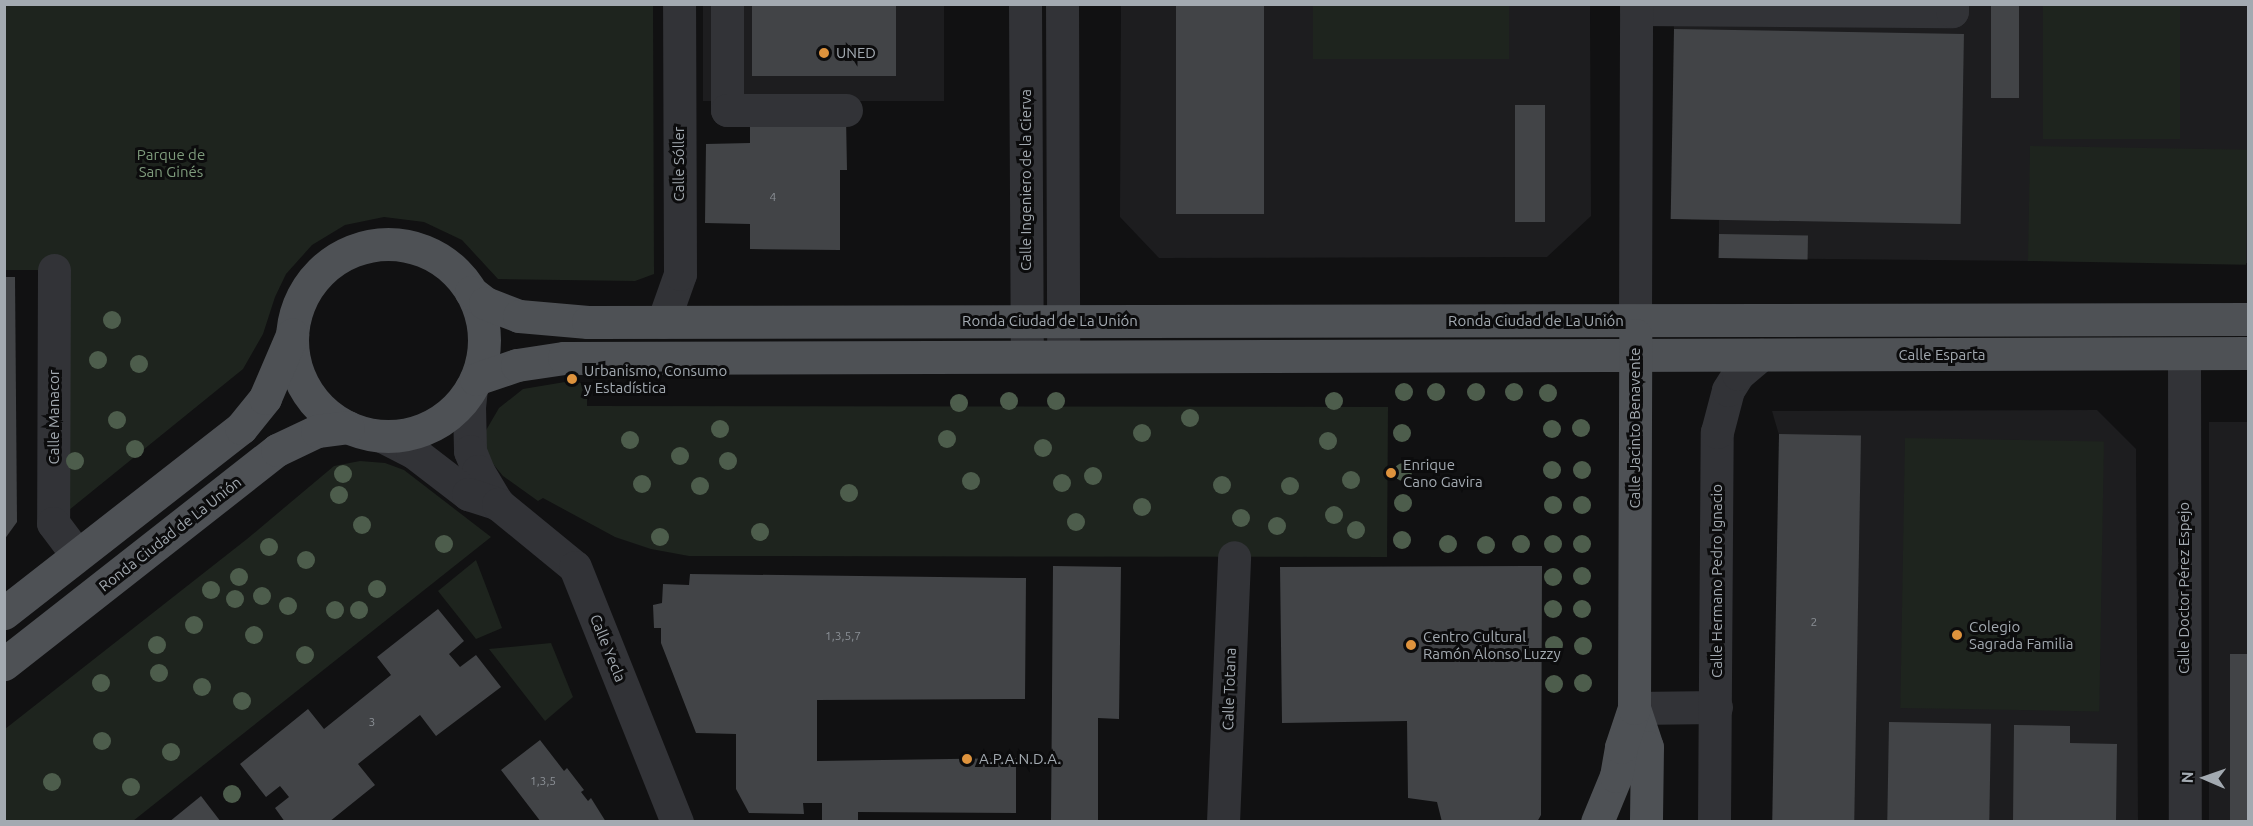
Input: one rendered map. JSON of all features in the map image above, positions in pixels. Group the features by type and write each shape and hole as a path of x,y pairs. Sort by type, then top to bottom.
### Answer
{"main road":[{"path":"4,613 241,428 265,398 293,330 299,307 317,276 335,260 368,246 392,244 427,252 457,273 471,292 480,312 483,354 473,383 461,403 435,423 404,435 382,436 348,427 326,413 308,393 294,356 293,330"},
{"name":"Ronda Ciudad de La Unión","path":"471,292 505,312 538,320 663,322 1635,321"},
{"path":"1635,321 2248,319"},
{"name":"Calle Jacinto Benavente","path":"1597,822 1616,776 1621,747 1634,708 1635,321"},
{"name":"Calle Esparta","path":"1635,357 2248,353"},
{"path":"473,383 518,365 564,358 1635,357"},
{"name":"Ronda Ciudad de La Unión","path":"4,664 277,450 316,431 348,427"},
{"name":"Calle Jacinto Benavente","path":"1634,708 1647,747 1646,822"}],"street":[{"name":"Calle Sóller","path":"663,322 680,274 679,4"},
{"path":"726,4 727,110 846,110"},
{"name":"Calle Ingeniero de la Cierva","path":"1025,4 1027,356"},
{"path":"1062,4 1063,356"},
{"path":"1636,7 1952,11 1952,4"},
{"name":"Calle Jacinto Benavente","path":"1635,321 1636,7"},
{"name":"Calle Manacor","path":"54,270 53,523 77,555"},
{"name":"Calle Doctor Pérez Espejo","path":"2184,354 2185,822"},
{"name":"Calle Hermano Pedro Ignacio","path":"1714,822 1717,432 1728,390 1738,374 1761,355"},
{"path":"473,383 469,406 470,451 478,471 498,504"},
{"path":"382,436 412,452 468,494 498,504"},
{"name":"Calle Yecla","path":"498,504 575,567 677,822"},
{"name":"Calle Totana","path":"1223,822 1234,556"},
{"path":"1634,708 1716,707"}],"shaded area":[{"name":"UNED","path":"703,5 944,5 944,101 703,101"},
{"path":"1121,5 1590,5 1591,216 1547,257 1159,258 1120,217"},
{"path":"1674,5 2248,5 2248,263 1719,258 1719,220 1674,219"},
{"name":"Colegio Sagrada Familia","path":"2097,410 2136,449 2138,821 1774,821 1779,435 1772,411"},
{"path":"2209,422 2248,422 2248,821 2209,821"}],"green space":[{"name":"Parque de San Ginés","path":"4,5 653,5 654,274 635,281 498,279 462,240 424,222 384,217 345,225 312,245 286,274 275,297 263,334 243,369 53,523 44,270 5,270"},
{"path":"1313,5 1509,5 1509,59 1313,59"},
{"path":"2043,5 2180,5 2180,139 2043,139"},
{"path":"2030,146 2248,150 2246,265 2028,261"},
{"path":"565,382 587,383 587,406 1388,407 1387,557 689,556 651,549 615,537 543,498 538,501 503,476 489,459 484,439 485,432 499,408 523,389"},
{"path":"1905,438 2104,441 2099,711 1900,708"},
{"path":"360,461 385,463 404,470 491,537 133,821 5,821 5,729 247,539 334,466"},
{"path":"476,560 502,628 476,639 438,591"},
{"path":"551,643 573,697 545,721 489,649"}],"building":[{"path":"752,4 896,4 896,76 752,76"},
{"path":"1176,4 1264,4 1264,214 1176,214"},
{"path":"1991,4 2019,4 2019,98 1991,98"},
{"path":"1674,29 1964,34 1961,224 1671,219"},
{"path":"1515,105 1545,105 1545,222 1515,222"},
{"path":"750,117 846,117 847,170 840,170 840,250 750,249 750,224 705,223 706,144 750,143"},
{"path":"1719,234 1808,236 1808,260 1719,258"},
{"path":"4,277 15,277 17,522 4,540"},
{"path":"1779,434 1861,435 1854,822 1772,822"},
{"path":"1053,566 1121,567 1119,719 1098,718 1098,822 1051,822"},
{"name":"Centro Cultural Ramón Alonso Luzzy","path":"1542,566 1541,815 1537,822 1442,822 1437,802 1408,798 1407,721 1282,723 1280,567"},
{"path":"690,574 1026,578 1025,699 817,700 817,761 1016,758 1016,813 858,812 858,822 822,822 822,803 803,803 804,814 749,813 736,789 736,734 696,733 661,643 661,628 654,628 653,605 662,603 663,584 689,585"},
{"path":"438,609 464,641 449,654 460,667 476,655 501,687 436,736 420,715 358,764 375,785 329,822 285,822 275,808 289,797 280,786 266,797 240,764 308,709 324,729 391,675 377,657"},
{"path":"2230,654 2248,654 2248,822 2230,822"},
{"path":"1889,722 1991,724 1989,822 1887,822"},
{"path":"2014,725 2070,726 2070,743 2117,744 2116,822 2013,822"},
{"path":"540,740 564,771 567,768 584,790 581,792 588,801 591,798 606,822 541,822 501,770"},
{"path":"201,796 221,822 169,822"}],"place":[{"name":"UNED","path":"824,53"},
{"name":"Urbanismo, Consumo y Estadística","path":"572,379"},
{"name":"Enrique Cano Gavira","path":"1391,473"},
{"name":"Colegio Sagrada Familia","path":"1957,635"},
{"name":"Centro Cultural Ramón Alonso Luzzy","path":"1411,645"},
{"name":"A.P.A.N.D.A.","path":"967,759"}]}
